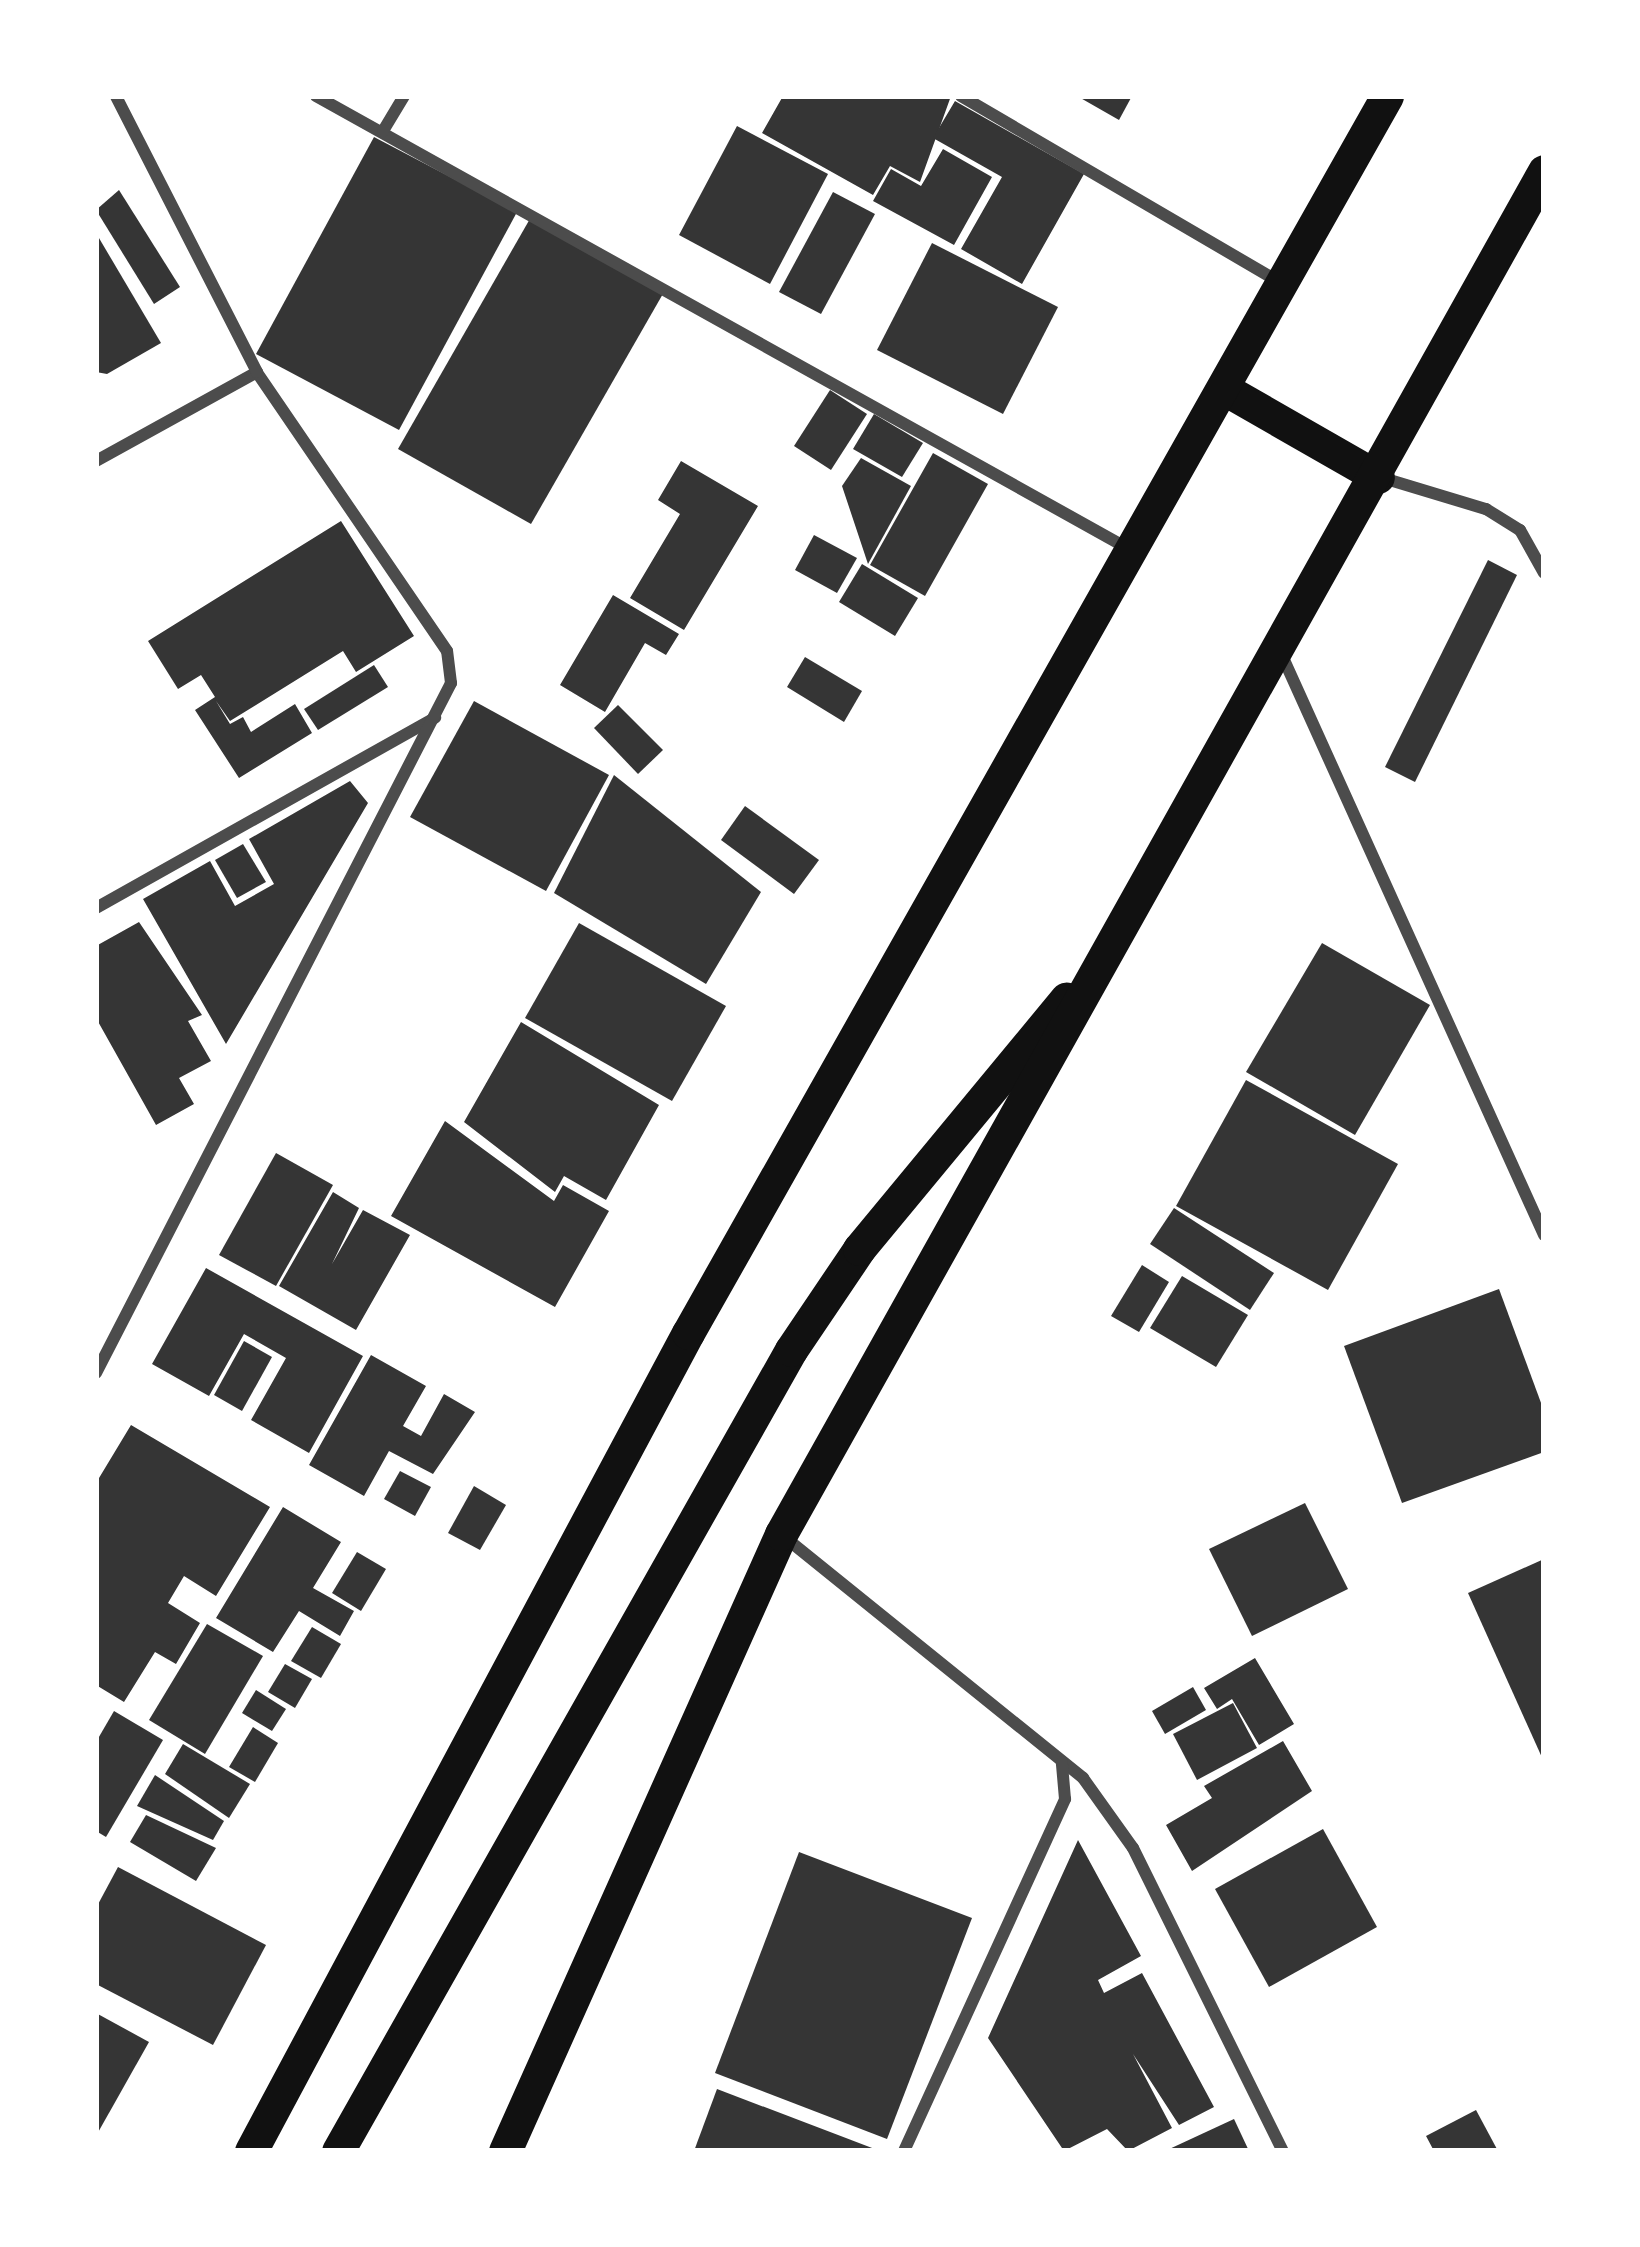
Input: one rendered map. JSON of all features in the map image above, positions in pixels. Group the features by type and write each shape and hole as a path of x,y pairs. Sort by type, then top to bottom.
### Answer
{"highway":[{"path":"251,2151 688,1333 1137,554 1387,96"},
{"path":"505,2151 781,1534 1113,945 1276,642 1378,477 1544,171"},
{"path":"1226,390 1378,477"},
{"path":"338,2151 791,1350 859,1249 1113,945"}],"street":[{"path":"96,1372 451,683 447,652 257,372 116,96"},
{"path":"316,96 1137,554"},
{"path":"383,131 404,96"},
{"path":"961,96 1283,285"},
{"path":"96,461 257,372"},
{"path":"1378,477 1486,509 1520,530 1544,573"},
{"path":"1276,642 1544,1234"},
{"path":"96,908 436,717"},
{"path":"781,1534 1062,1762 1132,1848 1283,2151"},
{"path":"904,2151 1065,1799 1062,1762"}],"building":[{"path":"783,96 951,96 920,182 890,166 873,195 762,133"},
{"path":"1077,96 1132,96 1119,120"},
{"path":"955,101 1084,174 1022,284 961,249 1002,177 933,138"},
{"path":"737,126 828,174 770,284 679,235"},
{"path":"374,137 517,212 399,430 256,354"},
{"path":"943,149 992,177 954,245 873,201 891,169 921,186"},
{"path":"119,190 180,287 154,304 96,210"},
{"path":"833,192 875,214 821,314 779,292"},
{"path":"531,217 664,292 531,524 398,449"},
{"path":"96,233 161,343 107,374 96,372"},
{"path":"932,243 1058,307 1003,414 877,350"},
{"path":"830,390 867,414 831,470 794,446"},
{"path":"874,414 923,443 902,477 853,449"},
{"path":"933,453 988,484 925,596 870,565"},
{"path":"861,458 911,486 868,564 842,486"},
{"path":"681,461 758,506 684,630 630,598 680,514 658,500"},
{"path":"341,521 414,636 356,672 343,651 230,721 216,701 230,724 243,717 251,732 295,704 312,733 239,778 195,710 215,697 201,675 178,689 148,641"},
{"path":"814,535 857,558 837,593 795,570"},
{"path":"1488,560 1517,575 1415,782 1385,767"},
{"path":"862,564 918,598 895,636 839,602"},
{"path":"613,595 679,634 666,655 645,643 605,712 560,685"},
{"path":"805,657 862,691 844,722 787,687"},
{"path":"374,665 388,687 318,730 304,709"},
{"path":"474,701 609,775 546,891 410,817"},
{"path":"618,705 663,750 638,774 594,728"},
{"path":"614,775 761,892 706,984 554,893"},
{"path":"350,781 368,803 226,1044 143,899 210,861 235,906 274,884 249,839"},
{"path":"745,806 819,860 794,894 721,840"},
{"path":"243,844 266,882 237,898 215,860"},
{"path":"139,922 202,1015 188,1021 211,1061 179,1078 194,1104 156,1125 96,1018 96,946"},
{"path":"579,923 726,1006 672,1101 525,1018"},
{"path":"1322,943 1430,1005 1355,1135 1246,1072"},
{"path":"521,1022 659,1105 606,1200 564,1176 555,1192 464,1122"},
{"path":"1246,1080 1398,1164 1328,1290 1176,1206"},
{"path":"445,1121 554,1201 563,1185 609,1211 555,1307 391,1216"},
{"path":"276,1153 333,1185 276,1286 219,1255"},
{"path":"333,1192 359,1208 332,1264 363,1210 410,1235 356,1330 279,1286"},
{"path":"1174,1208 1274,1273 1250,1310 1150,1244"},
{"path":"1142,1265 1169,1282 1139,1332 1111,1316"},
{"path":"206,1268 363,1356 309,1453 251,1420 286,1358 244,1334 209,1396 152,1364"},
{"path":"1182,1276 1248,1315 1216,1367 1150,1328"},
{"path":"1499,1289 1544,1411 1544,1452 1402,1503 1344,1346"},
{"path":"244,1341 272,1357 242,1411 214,1395"},
{"path":"371,1355 426,1386 403,1426 421,1436 444,1394 475,1412 433,1474 389,1451 364,1496 309,1465"},
{"path":"131,1425 270,1507 216,1596 184,1576 168,1603 200,1623 176,1664 155,1652 124,1702 96,1685 96,1483"},
{"path":"400,1471 431,1487 415,1516 384,1499"},
{"path":"474,1486 506,1505 480,1550 448,1533"},
{"path":"1305,1503 1348,1589 1252,1636 1209,1549"},
{"path":"283,1507 341,1542 313,1588 354,1611 340,1636 299,1611 273,1652 216,1618"},
{"path":"357,1552 386,1569 361,1611 332,1593"},
{"path":"1544,1559 1544,1762 1468,1593"},
{"path":"207,1624 263,1656 205,1754 149,1720"},
{"path":"312,1627 341,1644 321,1678 291,1661"},
{"path":"1255,1658 1294,1724 1259,1745 1232,1699 1217,1709 1204,1688"},
{"path":"285,1664 312,1679 295,1708 268,1692"},
{"path":"1193,1687 1206,1710 1165,1734 1152,1711"},
{"path":"256,1690 286,1709 272,1731 242,1713"},
{"path":"1233,1703 1257,1748 1197,1780 1173,1734"},
{"path":"114,1711 163,1740 106,1837 96,1831 96,1742"},
{"path":"253,1727 278,1743 255,1782 229,1767"},
{"path":"1283,1741 1312,1791 1192,1871 1166,1825 1212,1798 1204,1786"},
{"path":"183,1744 250,1784 229,1818 165,1774"},
{"path":"155,1775 224,1821 213,1840 137,1806"},
{"path":"146,1815 216,1848 196,1881 130,1842"},
{"path":"1323,1829 1377,1927 1269,1987 1215,1889"},
{"path":"1078,1840 1141,1956 1098,1980 1104,1993 1142,1973 1214,2107 1179,2125 1133,2054 1172,2128 1128,2151 1107,2129 1064,2151 988,2038"},
{"path":"799,1852 972,1918 887,2139 715,2073"},
{"path":"118,1867 266,1945 213,2045 96,1984 96,1908"},
{"path":"96,2013 149,2042 96,2136"},
{"path":"717,2089 880,2151 694,2151"},
{"path":"1476,2110 1498,2151 1434,2151 1426,2136"},
{"path":"1234,2119 1249,2151 1165,2151"}]}
